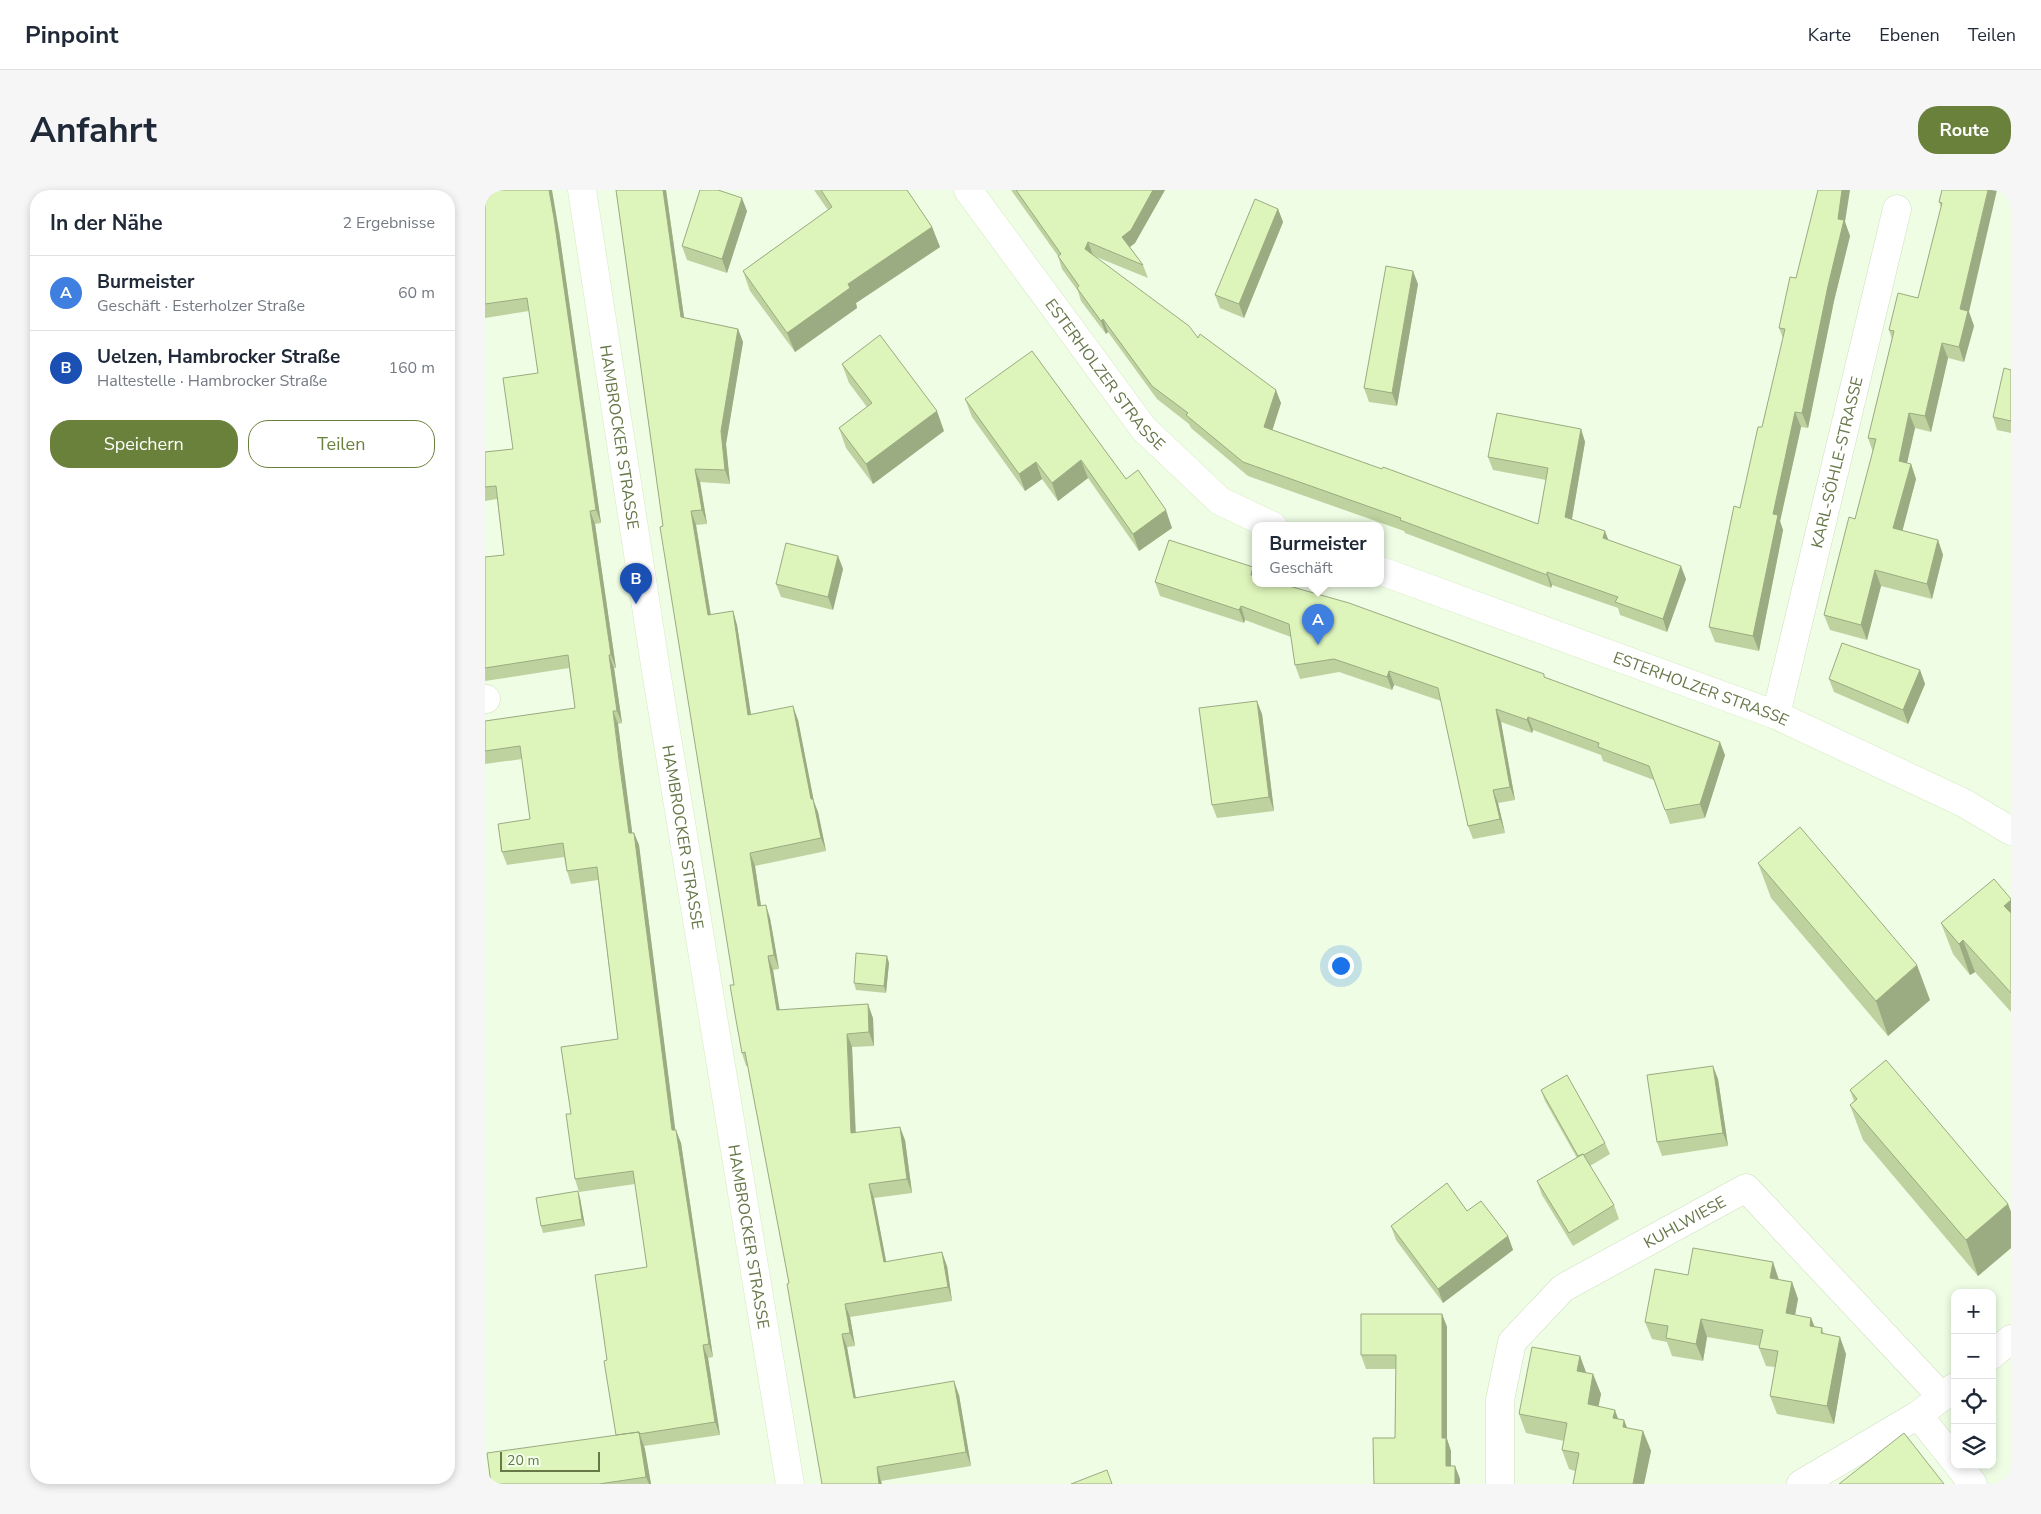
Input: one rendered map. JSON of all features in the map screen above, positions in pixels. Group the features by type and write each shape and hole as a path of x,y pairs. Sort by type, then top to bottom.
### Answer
{"street":[{"name":"HAMBROCKER STRASSE","path":"582,190 658,681 790,1484"},
{"name":"ESTERHOLZER STRASSE","path":"967,190 1144,429 1220,501 1265,522"},
{"name":"KARL-SÖHLE-STRASSE","path":"1776,715 1897,209"},
{"name":"ESTERHOLZER STRASSE","path":"1384,572 1776,715 1964,803 2011,831"},
{"name":"KUHLWIESE","path":"1500,1484 1500,1400 1512,1342 1563,1288 1746,1188 1949,1392"},
{"path":"1996,1352 2011,1340"},
{"path":"1801,1484 1917,1415 1949,1392"},
{"path":"1917,1415 1951,1456"},
{"path":"1961,1469 1973,1484"}],"building":[{"path":"485,190 549,190 596,510 590,511 611,655 609,655 617,711 613,711 629,833 634,833 672,1130 676,1130 709,1344 703,1345 715,1422 639,1434 639,1432 616,1435 604,1361 607,1360 595,1275 647,1267 633,1171 575,1179 566,1114 571,1114 561,1047 618,1039 597,867 567,871 563,843 502,852 498,824 530,819 520,746 485,751 485,721 575,708 568,655 485,668 485,557 504,555 496,486 485,487 485,452 513,449 503,378 538,373 527,298 485,304"},
{"path":"616,190 663,190 681,317 738,329 721,431 725,470 695,469 702,510 691,511 708,615 733,611 748,715 793,706 811,799 813,799 821,838 750,853 758,906 766,905 774,955 768,956 777,1010 868,1004 869,1032 847,1034 851,1133 900,1127 907,1179 869,1184 884,1262 942,1252 948,1287 845,1304 850,1333 842,1334 854,1398 954,1381 966,1452 877,1467 879,1484 822,1484 787,1284 789,1283 745,1052 742,1053 730,985 734,985 660,527 663,526"},
{"path":"700,190 718,190 742,198 722,259 682,246"},
{"path":"821,190 907,190 932,227 848,284 850,288 787,333 743,271 832,207"},
{"path":"1016,190 1153,190 1131,230 1122,237 1143,265 1088,242 1085,249 1189,326 1198,338 1200,334 1276,390 1264,427 1382,469 1383,467 1538,524 1548,468 1488,457 1497,413 1581,429 1565,517 1605,531 1603,538 1681,566 1663,619 1615,602 1618,597 1547,572 1547,575 1400,520 1401,518 1243,462 1186,415 1188,413 1152,386 1103,319 1101,321 1077,288 1079,286 1058,256 1061,254"},
{"path":"1818,190 1842,190 1838,219 1844,220 1828,286 1802,413 1795,412 1773,514 1778,515 1753,636 1709,627 1734,506 1740,508 1758,427 1762,427 1785,329 1779,328 1790,277 1796,278"},
{"path":"1942,190 1988,190 1960,309 1968,311 1959,347 1942,343 1925,416 1909,413 1899,461 1911,464 1893,528 1938,540 1927,584 1875,570 1861,625 1824,615 1849,517 1855,519 1876,439 1868,438 1894,331 1889,330 1898,293 1918,298 1942,203 1939,202"},
{"path":"1255,199 1278,209 1239,304 1215,295"},
{"path":"1386,266 1413,271 1392,393 1364,388"},
{"path":"880,335 937,411 866,464 839,428 872,403 842,364"},
{"path":"1032,351 1126,479 1138,470 1166,510 1133,534 1081,460 1052,483 1036,462 1019,474 965,399"},
{"path":"2004,368 2011,370 2011,421 1993,417"},
{"path":"1169,540 1252,567 1252,587 1293,587 1349,603 1544,674 1544,677 1720,742 1700,804 1665,810 1649,766 1598,747 1599,743 1528,717 1527,720 1496,709 1510,787 1493,790 1500,819 1468,826 1438,688 1389,671 1387,677 1334,659 1295,665 1289,624 1241,606 1239,610 1155,582"},
{"path":"786,543 838,556 828,597 776,584"},
{"path":"1842,643 1920,670 1903,710 1829,679"},
{"path":"1257,701 1269,797 1212,805 1199,708"},
{"path":"1800,827 1917,965 1876,1001 1758,863"},
{"path":"1994,879 2011,899 2004,906 2011,913 2011,993 1963,940 1959,944 1941,923"},
{"path":"856,953 887,956 884,986 854,983"},
{"path":"1886,1060 2008,1204 1966,1240 1850,1105 1857,1099 1850,1090"},
{"path":"1713,1066 1723,1133 1657,1142 1647,1075"},
{"path":"1567,1075 1605,1143 1584,1155 1578,1156 1541,1090"},
{"path":"1583,1154 1614,1205 1569,1233 1537,1181"},
{"path":"1447,1183 1467,1211 1481,1201 1508,1236 1438,1289 1391,1226"},
{"path":"578,1191 582,1219 541,1226 536,1198"},
{"path":"1693,1248 1773,1262 1770,1278 1792,1282 1786,1313 1811,1318 1810,1326 1822,1328 1821,1333 1840,1337 1827,1406 1770,1396 1778,1351 1759,1348 1763,1330 1701,1319 1696,1344 1666,1338 1668,1326 1645,1322 1655,1269 1688,1275"},
{"path":"1361,1314 1442,1314 1442,1438 1446,1438 1446,1466 1455,1466 1455,1484 1374,1484 1373,1438 1395,1438 1396,1355 1361,1355"},
{"path":"1532,1347 1580,1356 1577,1371 1593,1374 1588,1404 1615,1410 1613,1418 1624,1420 1623,1427 1643,1431 1633,1484 1573,1484 1579,1453 1562,1450 1567,1423 1519,1414"},
{"path":"639,1432 646,1477 599,1484 491,1484 487,1453"},
{"path":"1904,1433 1944,1484 1839,1484"},
{"path":"1107,1470 1112,1484 1071,1484"}],"place":[{"name":"Uelzen, Hambrocker Straße","path":"636,604"},
{"name":"Burmeister","path":"1318,645"}]}
